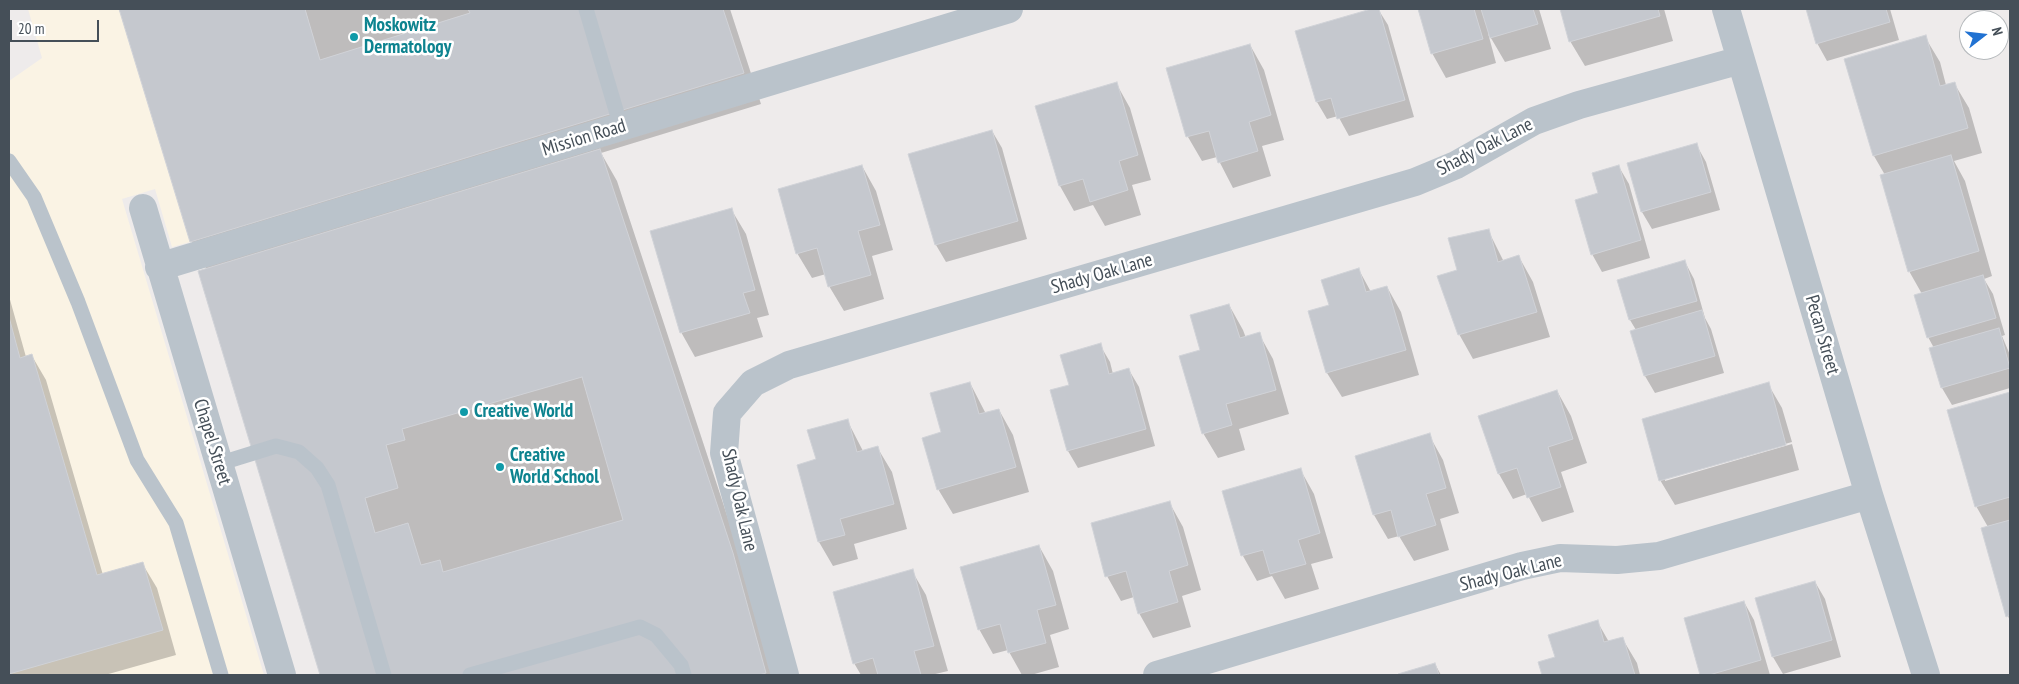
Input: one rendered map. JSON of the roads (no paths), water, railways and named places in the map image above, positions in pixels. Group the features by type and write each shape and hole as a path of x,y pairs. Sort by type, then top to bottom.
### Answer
{"street":[{"name":"Mission Road","path":"159,267 1009,9"},
{"name":"Pecan Street","path":"1726,9 1869,495 1923,668"},
{"name":"Shady Oak Lane","path":"785,675 724,453 727,413 753,383 789,365 1415,182 1456,165 1534,122 1579,105 1741,60"},
{"name":"Chapel Street","path":"142,208 282,675"},
{"name":"Shady Oak Lane","path":"1157,675 1522,566 1560,558 1617,560 1659,556 1869,495"}],"lane":[{"path":"586,9 620,127"},
{"path":"9,161 34,197 78,302 137,460 176,523 221,675"},
{"path":"218,464 276,446 298,452 317,468 328,485 384,675"},
{"path":"470,675 640,627 656,635 681,665 684,675"}],"place":[{"name":"Moskowitz Dermatology","path":"354,37"},
{"name":"Creative World","path":"464,412"},
{"name":"Creative World School","path":"500,467"}]}
